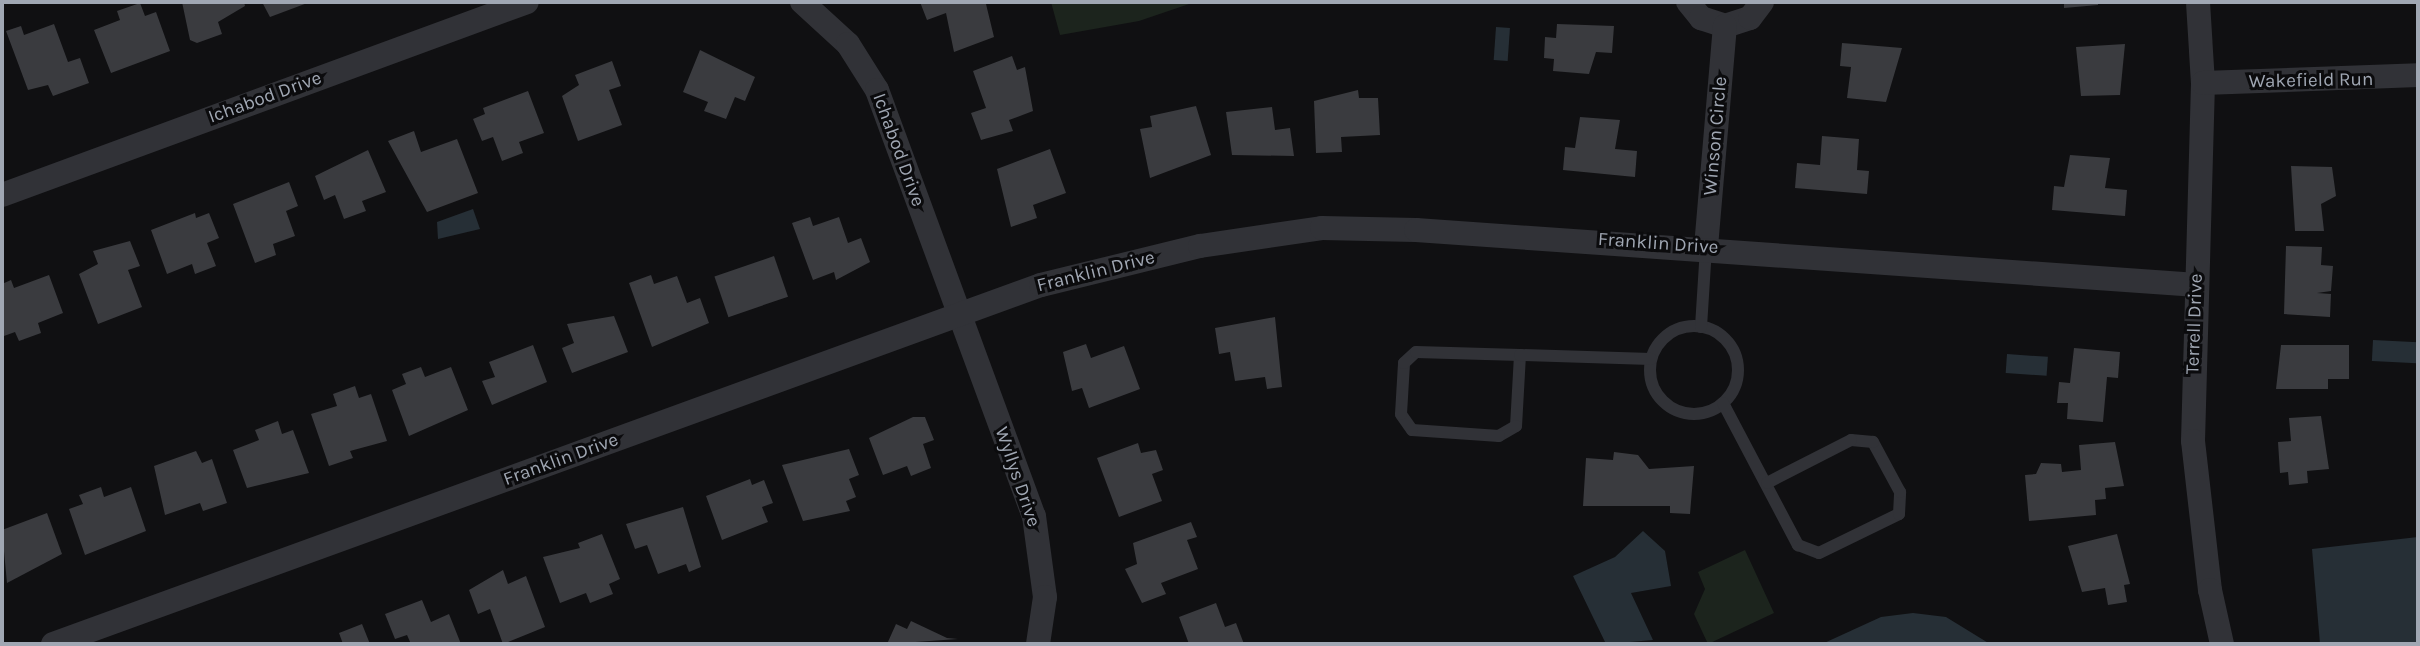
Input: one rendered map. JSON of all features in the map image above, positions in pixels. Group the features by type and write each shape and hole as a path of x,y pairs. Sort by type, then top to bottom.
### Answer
{"street":[{"name":"Ichabod Drive","path":"2,195 527,2"},
{"name":"Ichabod Drive","path":"805,2 848,44 877,90 958,316"},
{"path":"1688,2 1700,18 1725,26 1750,18 1762,2"},
{"name":"Terrell Drive","path":"2198,2 2203,83 2193,441 2210,590 2222,644"},
{"name":"Winson Circle","path":"1706,247 1725,26"},
{"name":"Wakefield Run","path":"2203,83 2418,75"},
{"name":"Franklin Drive","path":"53,644 1041,285 1200,246 1322,228 1706,247 2197,285"},
{"name":"Wyllys Drive","path":"958,316 1034,516 1045,597 1038,644"}],"lane":[{"path":"1701,327 1706,247"},
{"path":"1701,327 1723,338 1735,358 1736,382 1723,403 1698,414 1671,408 1653,387 1651,359 1676,330 1701,327"},
{"path":"1520,355 1516,426 1499,436 1412,430 1401,414 1404,363 1416,352 1520,355 1651,359"},
{"path":"1723,403 1798,545 1819,553 1899,514 1900,492 1873,442 1851,440 1767,483"}],"shaded area":[{"path":"1051,2 1195,2 1139,21 1060,35"},
{"path":"1496,27 1510,28 1508,61 1494,60"},
{"path":"473,209 480,229 438,239 437,222"},
{"path":"2373,340 2418,342 2417,363 2372,361"},
{"path":"2007,354 2048,357 2047,376 2006,373"},
{"path":"1643,531 1665,551 1671,586 1631,593 1653,640 1606,644 1573,576 1615,557"},
{"path":"2418,537 2418,644 2320,644 2312,549"},
{"path":"1745,550 1774,613 1708,644 1694,614 1705,589 1698,572"},
{"path":"1913,613 1946,617 1990,644 1822,644 1881,617"}],"building":[{"path":"182,2 244,2 245,6 218,22 222,34 197,43 190,40"},
{"path":"262,2 310,2 270,17"},
{"path":"920,2 991,2 986,4 994,37 954,52 946,13 927,20"},
{"path":"2064,2 2098,2 2098,5 2064,8"},
{"path":"140,3 145,16 156,12 170,51 111,73 94,30 120,20 117,11"},
{"path":"54,24 68,62 80,58 89,83 53,96 48,85 28,90 6,31 21,26 24,35"},
{"path":"1557,24 1614,26 1612,53 1596,52 1589,74 1553,71 1554,59 1544,58 1545,37 1556,38"},
{"path":"1842,43 1902,48 1886,102 1847,98 1851,67 1840,66"},
{"path":"2125,44 2120,95 2081,96 2076,47"},
{"path":"700,50 755,77 745,101 735,97 726,119 704,111 708,102 683,92"},
{"path":"1012,56 1017,70 1025,67 1033,111 1009,120 1013,131 981,140 971,113 986,108 973,71"},
{"path":"612,61 621,86 609,90 622,125 578,141 562,96 579,85 575,75"},
{"path":"1358,90 1359,98 1378,98 1380,135 1341,137 1342,152 1316,153 1314,101"},
{"path":"528,91 544,133 519,142 523,153 502,161 493,137 482,141 473,119 485,114 483,108"},
{"path":"1196,106 1211,155 1150,178 1140,129 1152,127 1150,116"},
{"path":"1272,107 1275,130 1290,128 1294,156 1232,155 1226,112"},
{"path":"1580,117 1620,120 1615,149 1637,151 1635,177 1563,170 1565,147 1575,148"},
{"path":"414,131 421,152 457,139 478,193 427,212 388,141"},
{"path":"1822,136 1859,139 1857,170 1869,171 1867,194 1795,188 1797,163 1820,165"},
{"path":"1050,149 1066,193 1033,205 1037,218 1011,227 997,169"},
{"path":"368,150 386,192 362,201 366,211 344,219 335,195 324,200 315,176"},
{"path":"2070,155 2110,158 2105,188 2127,190 2125,216 2052,210 2054,186 2064,187"},
{"path":"2291,166 2332,167 2336,196 2321,204 2324,231 2295,231"},
{"path":"289,182 298,206 286,211 295,236 273,244 276,255 255,263 233,204"},
{"path":"195,213 196,218 209,213 219,238 207,243 216,266 195,274 192,264 167,274 151,230"},
{"path":"810,217 813,226 839,217 848,243 861,238 870,262 836,280 834,272 813,280 792,223"},
{"path":"130,241 140,266 128,270 142,307 98,324 79,274 98,264 93,251"},
{"path":"2286,246 2322,247 2321,265 2333,266 2331,291 2317,293 2331,294 2330,317 2284,314"},
{"path":"774,256 788,297 728,317 714,277"},
{"path":"49,275 63,313 38,323 41,333 19,341 15,332 4,336 2,284 11,280 14,288"},
{"path":"651,275 654,284 677,276 687,303 700,298 709,323 652,347 629,283"},
{"path":"614,316 628,352 572,373 562,348 574,343 567,324"},
{"path":"1275,317 1282,387 1267,389 1265,377 1235,381 1230,352 1219,354 1215,328"},
{"path":"1086,344 1091,358 1124,346 1140,389 1089,408 1082,388 1072,391 1063,352"},
{"path":"533,345 547,382 492,405 482,381 495,377 489,362"},
{"path":"2281,345 2349,345 2349,379 2328,379 2328,389 2276,389"},
{"path":"2074,348 2120,352 2118,378 2107,377 2103,422 2067,419 2068,403 2057,403 2059,382 2070,383"},
{"path":"421,367 425,377 451,367 468,410 409,436 392,390 406,384 402,374"},
{"path":"355,386 359,398 371,394 387,441 350,451 353,458 329,466 311,414 337,406 333,394"},
{"path":"2321,416 2329,469 2307,471 2308,483 2289,485 2288,472 2280,473 2278,442 2291,441 2289,418"},
{"path":"913,417 925,417 934,440 923,444 931,468 911,476 907,466 883,475 869,438"},
{"path":"278,421 282,434 293,430 309,473 247,488 233,450 259,440 255,430"},
{"path":"2115,442 2124,486 2105,488 2106,499 2095,500 2096,515 2029,521 2025,475 2036,474 2041,463 2061,464 2062,472 2081,470 2079,445"},
{"path":"1138,443 1141,453 1156,450 1163,470 1152,474 1162,501 1119,517 1097,458"},
{"path":"849,449 859,475 849,479 856,497 846,501 850,511 803,521 782,465"},
{"path":"196,451 202,463 212,459 227,503 203,511 200,503 165,515 154,466"},
{"path":"1614,452 1638,455 1649,469 1694,466 1690,514 1670,513 1670,506 1583,506 1586,458 1613,460"},
{"path":"750,479 752,485 764,480 773,503 762,507 768,522 722,540 706,496"},
{"path":"101,487 104,497 131,487 146,531 85,555 69,509 83,504 79,495"},
{"path":"683,507 701,567 689,572 686,564 658,574 647,545 635,549 626,524"},
{"path":"47,513 62,554 7,583 2,530"},
{"path":"1191,522 1197,537 1187,540 1198,569 1161,583 1166,594 1142,603 1125,569 1137,564 1133,543"},
{"path":"602,534 620,579 609,584 613,594 590,603 586,593 560,603 543,557 580,548 578,543"},
{"path":"2117,534 2130,584 2124,585 2127,602 2108,605 2105,588 2082,592 2068,546"},
{"path":"503,570 508,584 526,576 545,627 503,644 490,609 478,614 469,590"},
{"path":"422,600 431,622 449,614 461,644 411,644 407,635 395,639 385,614"},
{"path":"1216,603 1225,627 1236,623 1244,644 1189,644 1179,617"},
{"path":"911,621 947,638 958,639 887,644 896,624 907,629"},
{"path":"362,624 370,644 343,644 339,633"}]}
